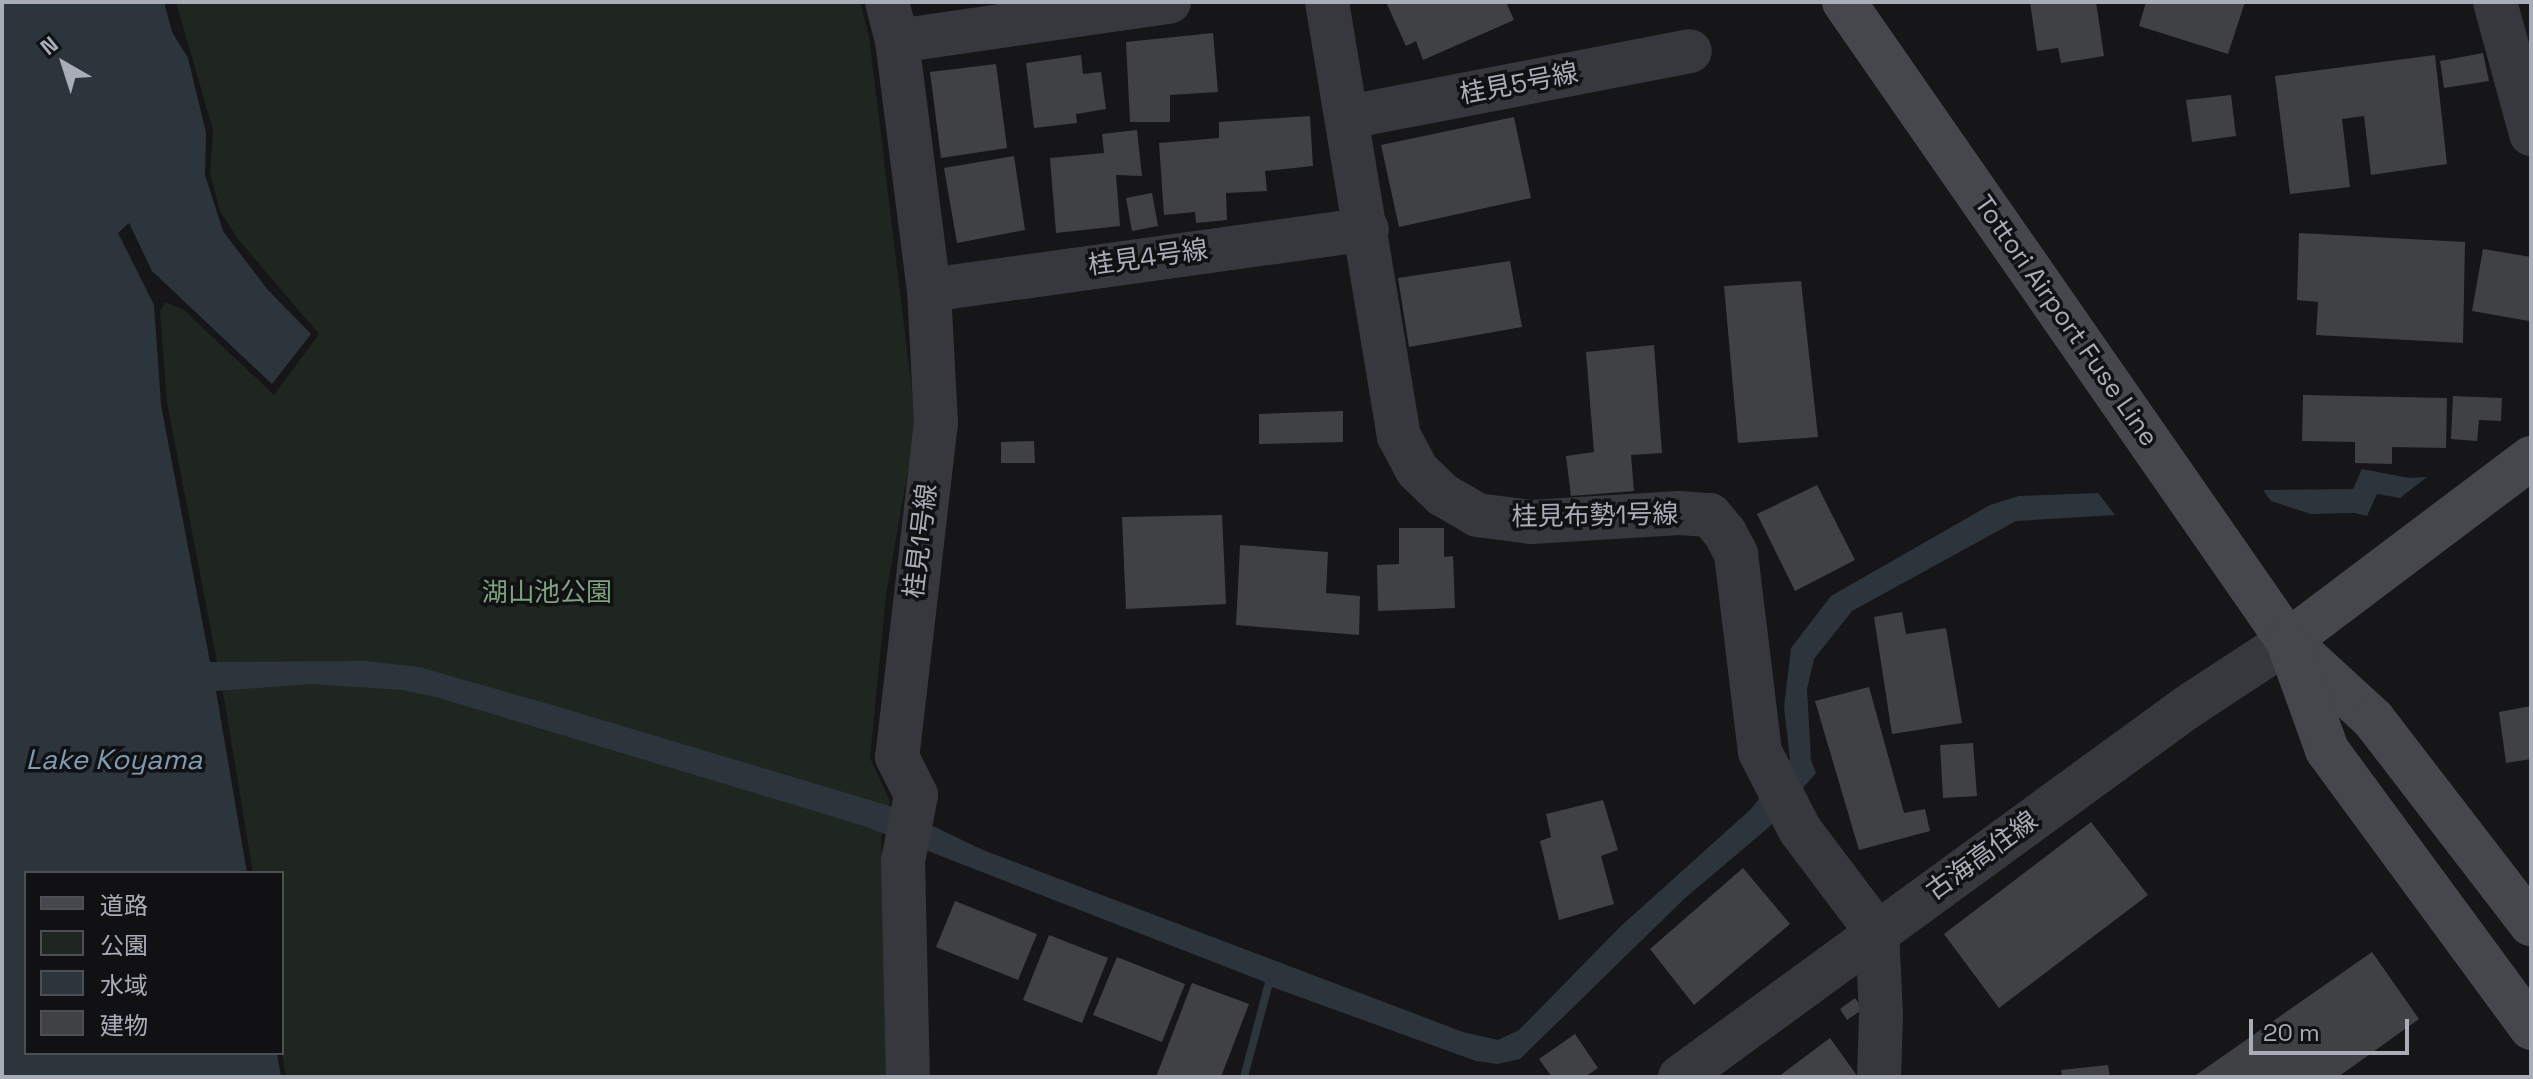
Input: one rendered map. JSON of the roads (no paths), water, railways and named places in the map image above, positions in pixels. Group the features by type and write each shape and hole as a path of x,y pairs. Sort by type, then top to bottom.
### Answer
{"main road":[{"name":"Tottori Airport Fuse Line","path":"1844,2 2288,641"},
{"path":"2288,641 2531,458"},
{"path":"2288,641 2373,719 2531,924"},
{"path":"2288,641 2327,750 2531,1028"}],"street":[{"path":"892,21 1169,2"},
{"name":"桂見布勢1号線","path":"1327,2 1399,436 1417,470 1443,495 1477,515 1531,522 1679,513 1710,515 1725,533 1736,554 1760,752 1800,830 1877,932"},
{"path":"2495,2 2531,134"},
{"name":"桂見1号線","path":"892,21 929,290 936,422 897,757 916,795 903,861 908,1077"},
{"name":"桂見5号線","path":"1348,117 1690,51"},
{"name":"桂見4号線","path":"929,290 1367,229"},
{"name":"古海高住線","path":"1680,1077 2186,708 2288,641"},
{"path":"1877,932 1881,1014 1879,1077"}],"water":[{"name":"Lake Koyama","path":"2,2 164,2 172,32 188,58 206,133 205,175 223,231 267,289 311,334 272,384 152,271 129,223 118,233 154,305 161,405 210,662 366,661 419,667 552,705 893,807 983,850 1463,1032 1498,1040 1519,1030 1621,926 1751,809 1790,759 1784,707 1791,648 1831,596 1990,505 2019,496 2098,493 2115,515 2016,521 1852,611 1814,659 1807,689 1811,760 1816,773 1769,827 1684,899 1520,1059 1497,1064 1476,1061 1272,987 1248,1077 1240,1077 1265,982 864,826 436,697 402,690 312,684 216,691 247,871 24,871 24,1055 277,1055 281,1077 2,1077"},
{"path":"2362,469 2409,478 2427,477 2400,498 2377,494 2367,516 2355,513 2311,514 2271,501 2263,490 2353,489"}],"park label":[{"name":"湖山池公園","path":"547,593"}]}
